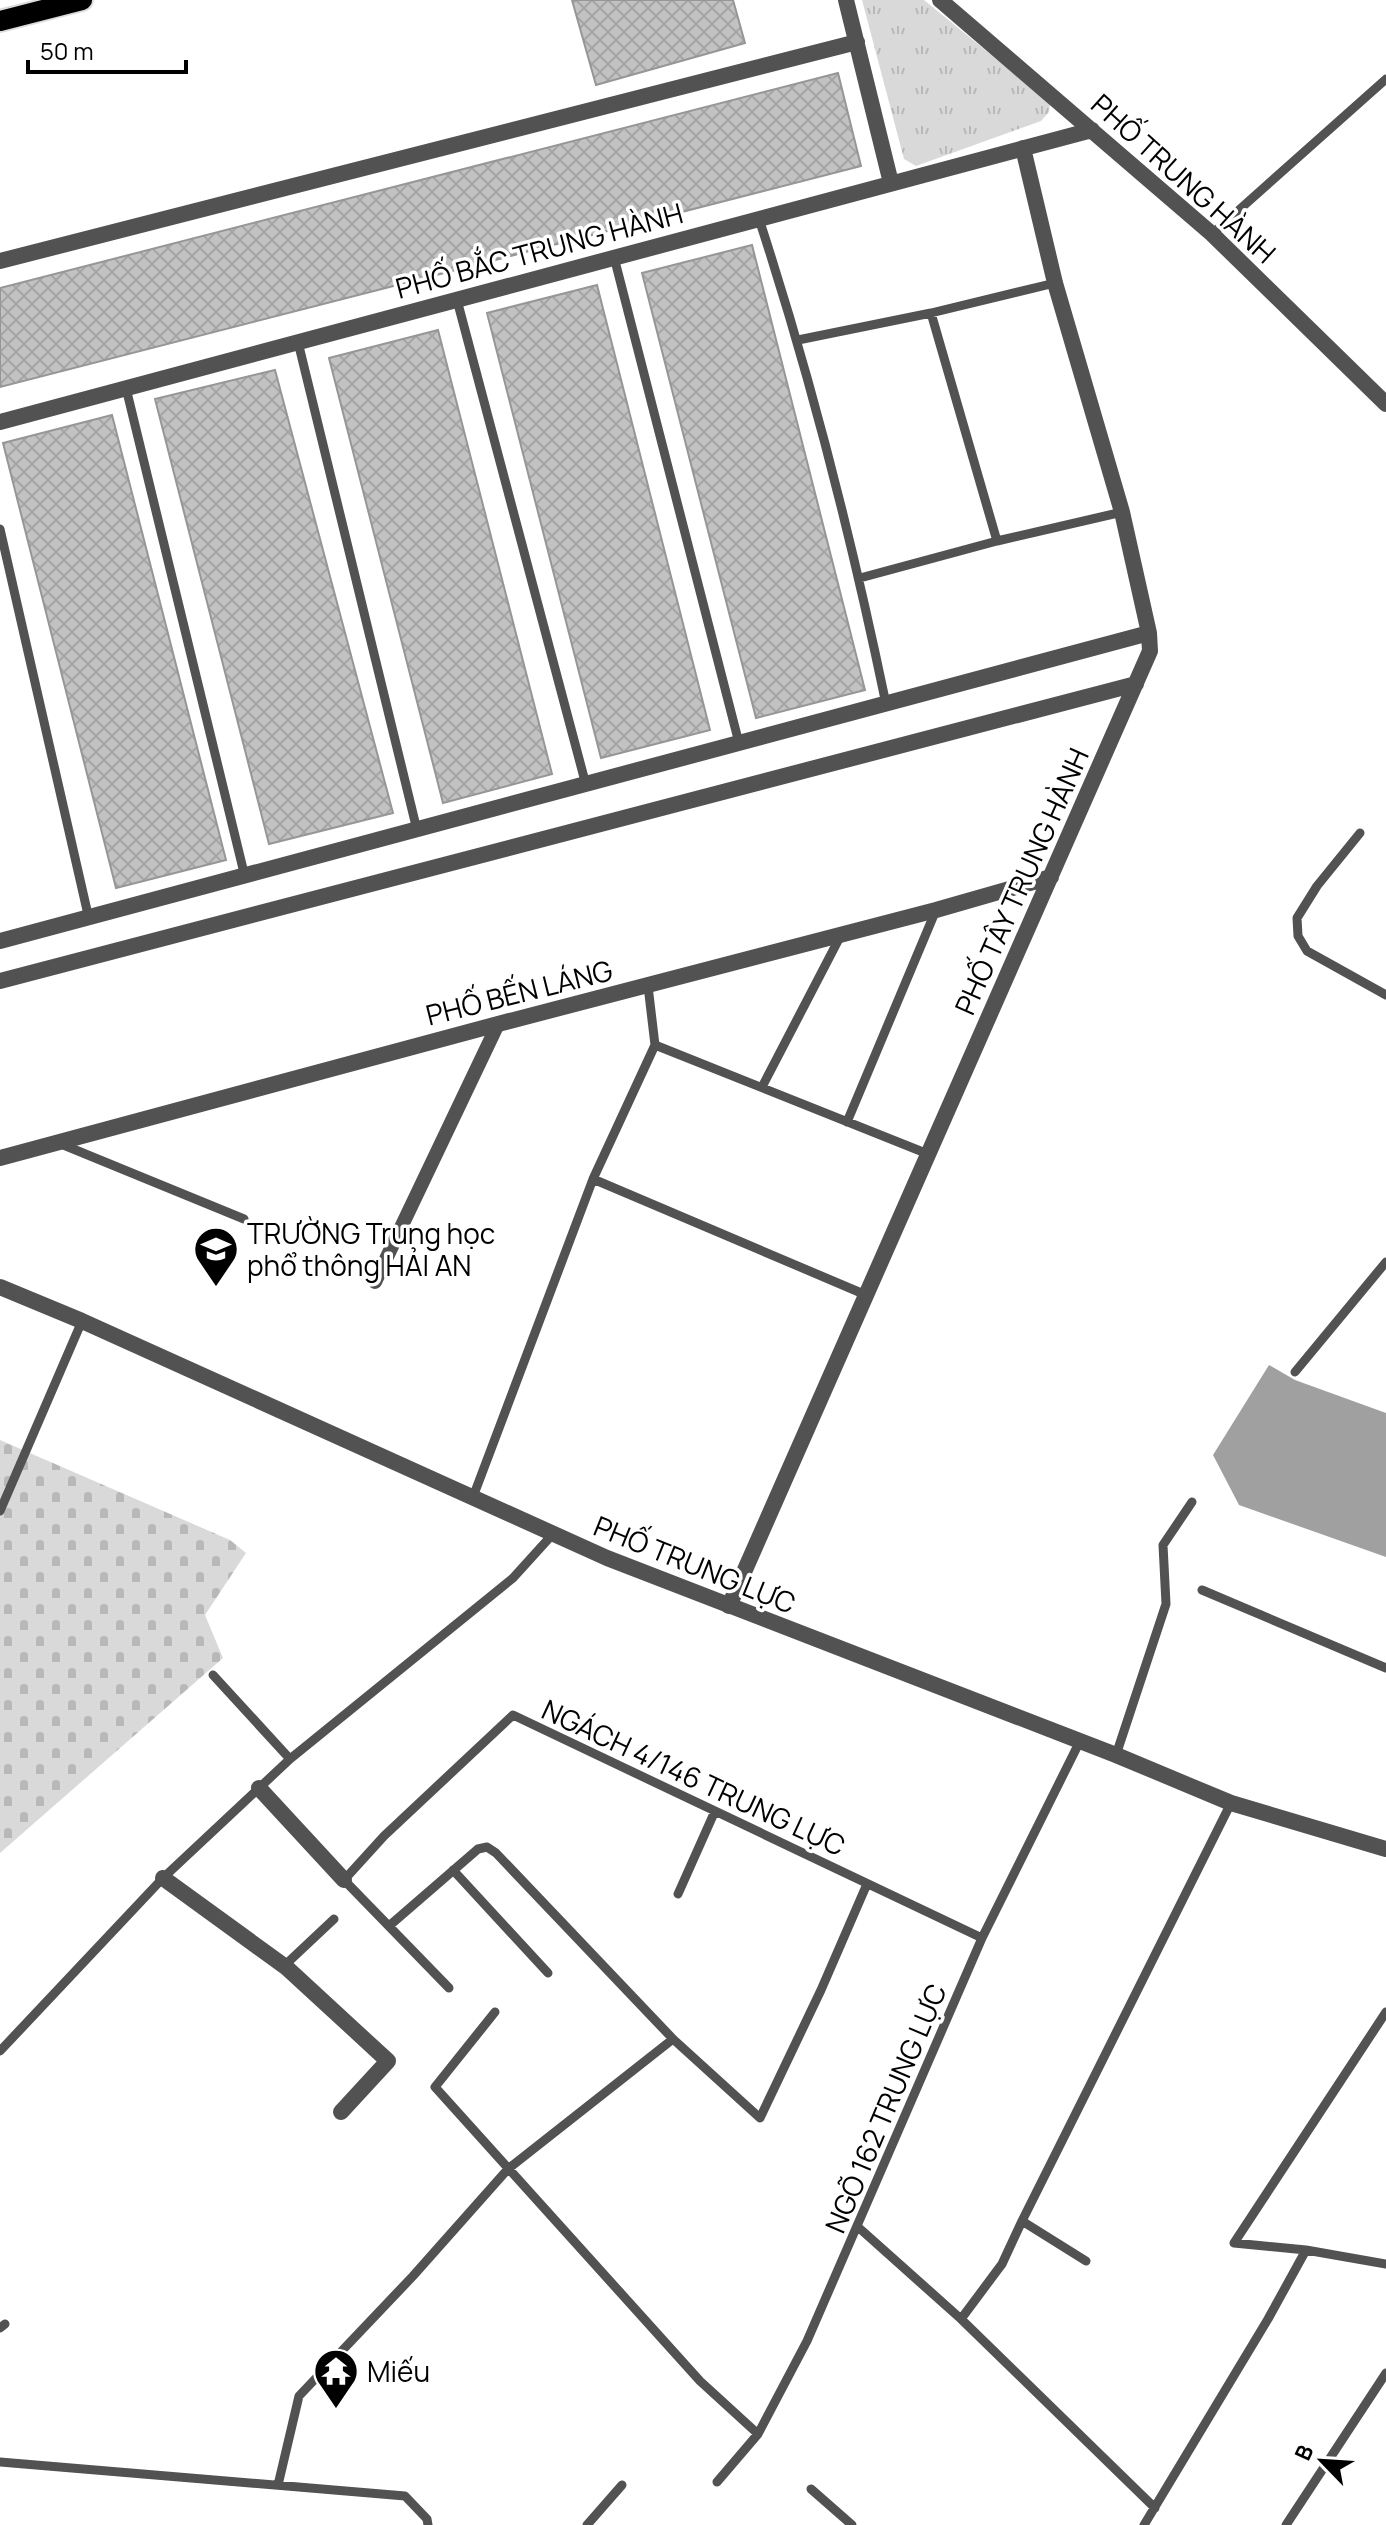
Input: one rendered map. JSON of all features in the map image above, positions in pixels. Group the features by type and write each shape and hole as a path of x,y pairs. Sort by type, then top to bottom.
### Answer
{"main road":[{"path":"0,21 82,0"}],"street":[{"path":"846,0 891,183"},
{"name":"PHỐ TRUNG HÀNH","path":"940,0 1212,234 1386,404"},
{"path":"0,261 857,42"},
{"name":"PHỐ BẮC TRUNG HÀNH","path":"0,422 1092,130"},
{"name":"PHỐ TÂY TRUNG HÀNH","path":"729,1606 1150,651 1149,633 1122,512 1055,283 1023,148"},
{"path":"0,941 1149,633"},
{"path":"0,981 1136,684"},
{"name":"PHỐ BẾN LÁNG","path":"0,1158 1051,877"},
{"path":"375,1282 498,1024"},
{"name":"PHỐ TRUNG LỰC","path":"0,1287 82,1321 552,1535 1116,1755 1231,1803 1384,1845"},
{"path":"259,1788 344,1880"},
{"path":"163,1878 284,1966 388,2061 341,2112"}],"lane":[{"path":"1212,234 1386,79"},
{"path":"759,219 798,340 860,578 886,704"},
{"path":"614,257 739,743"},
{"path":"798,340 931,313 1055,283"},
{"path":"457,300 586,785"},
{"path":"931,313 997,541"},
{"path":"298,342 417,830"},
{"path":"126,388 245,877"},
{"path":"860,578 997,541 1122,512"},
{"path":"0,529 89,919"},
{"path":"1360,833 1317,886 1297,918 1298,936 1307,951 1386,995"},
{"path":"847,1122 936,910"},
{"path":"762,1087 841,935"},
{"path":"473,1497 593,1179 655,1045 648,986"},
{"path":"655,1045 928,1154"},
{"path":"58,1142 244,1219"},
{"path":"593,1179 866,1295"},
{"path":"1295,1372 1386,1262"},
{"path":"0,1511 82,1321"},
{"path":"1116,1755 1166,1604 1163,1545 1192,1502"},
{"path":"0,2051 163,1878 290,1759 513,1578 552,1535"},
{"path":"1202,1590 1386,1668"},
{"path":"213,1675 290,1759"},
{"name":"NGÁCH 4/146 TRUNG LỰC","path":"344,1880 384,1836 513,1715 982,1938"},
{"name":"NGÕ 162 TRUNG LỰC","path":"717,2482 758,2434 807,2341 982,1938 1079,1743"},
{"path":"961,2319 1002,2264 1231,1803"},
{"path":"678,1894 715,1811"},
{"path":"389,1926 478,1849 487,1847 673,2039 760,2118 867,1884"},
{"path":"453,1870 548,1973"},
{"path":"344,1880 449,1988"},
{"path":"284,1966 334,1919"},
{"path":"495,2012 435,2087 700,2381 758,2434"},
{"path":"1386,2012 1234,2243 1306,2250 1386,2264"},
{"path":"278,2485 299,2396 413,2276 508,2169 673,2039"},
{"path":"1022,2221 1086,2261"},
{"path":"858,2227 961,2319 1155,2508"},
{"path":"1144,2525 1306,2250"},
{"path":"1286,2525 1386,2373"},
{"path":"0,2462 405,2496 427,2519 428,2525"},
{"path":"587,2525 622,2485"},
{"path":"811,2489 852,2525"}],"green space":[{"path":"862,0 924,0 1050,103 1049,112 1041,121 916,166 904,159"},
{"path":"0,1440 230,1540 246,1553 205,1615 223,1658 0,1853"}],"shaded area":[{"path":"1269,1365 1295,1380 1386,1413 1386,1557 1239,1505 1213,1455"}],"building":[{"path":"572,0 733,0 745,43 596,85"},
{"path":"838,73 861,166 0,387 0,288"},
{"path":"752,245 865,690 756,718 642,273"},
{"path":"597,285 710,730 601,758 487,313"},
{"path":"438,330 552,774 443,803 329,358"},
{"path":"275,370 393,813 269,844 155,399"},
{"path":"112,415 226,860 116,888 3,443"}],"place":[{"name":"TRƯỜNG Trung học phổ thông HẢI AN","path":"216,1288"},
{"name":"Miếu","path":"336,2410"}]}
